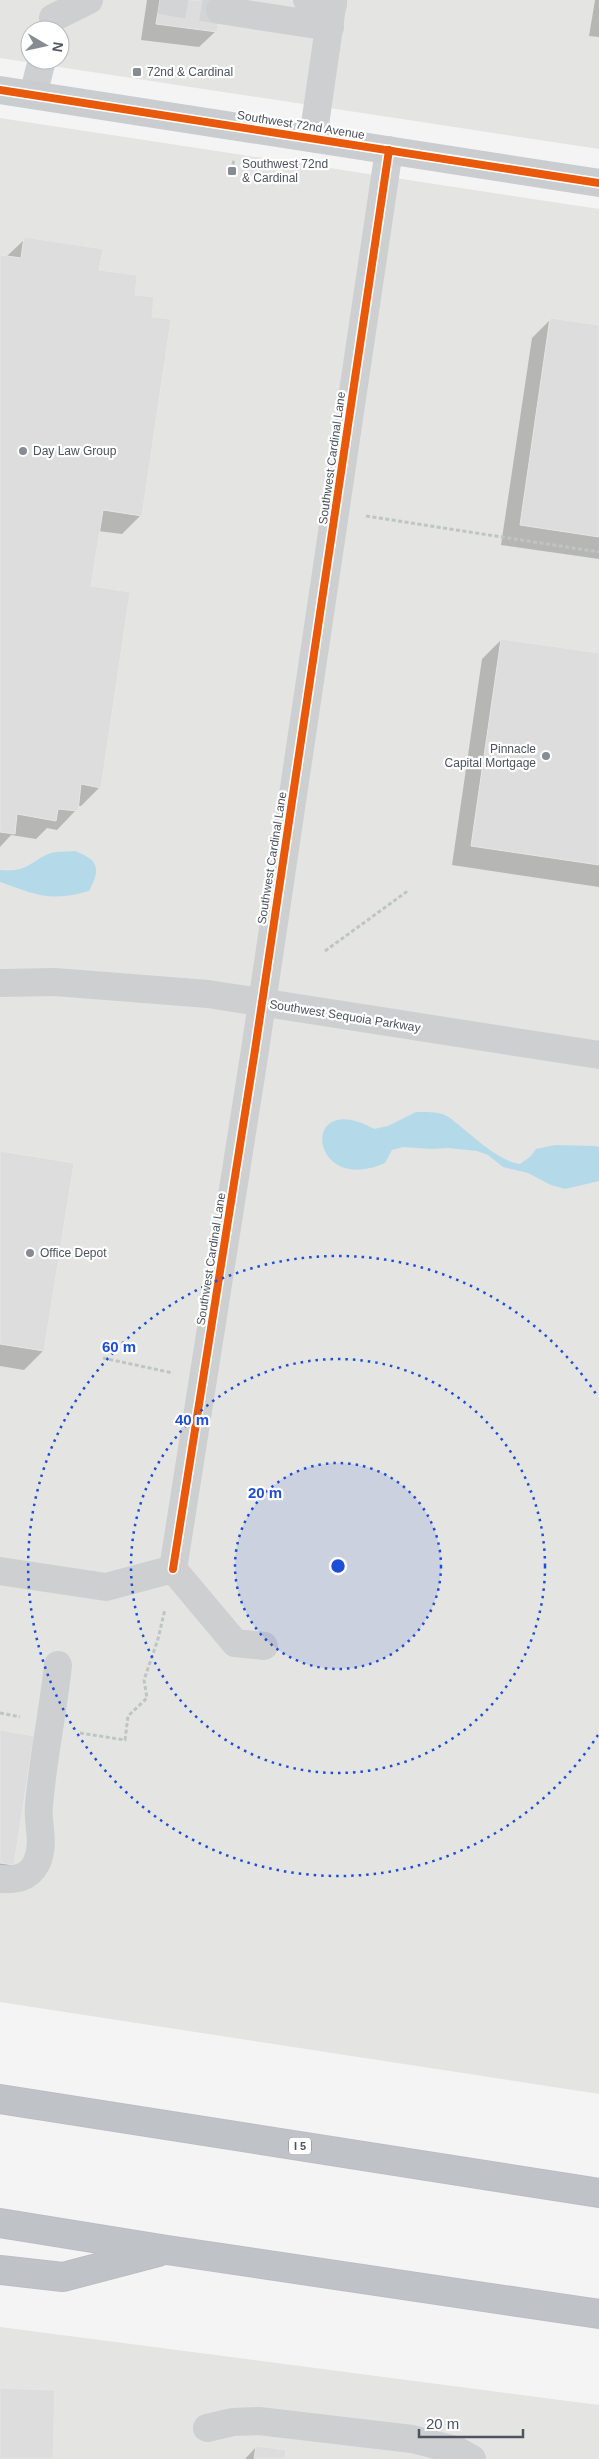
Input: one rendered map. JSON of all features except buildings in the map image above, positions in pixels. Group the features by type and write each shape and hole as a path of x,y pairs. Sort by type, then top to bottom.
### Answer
{"highway":[{"name":"I 5","path":"0,2099 599,2193"},
{"path":"0,2223 166,2250 599,2314"},
{"path":"0,2270 63,2278 166,2250"}],"main road":[{"name":"Southwest 72nd Avenue","path":"0,90 599,182"}],"street":[{"path":"54,16 89,0"},
{"path":"220,10 326,8 313,138"},
{"path":"33,95 39,70"},
{"name":"Southwest Cardinal Lane","path":"173,1569 262,1003 389,150"},
{"name":"Southwest Sequoia Parkway","path":"0,983 55,982 134,986 208,994 599,1055"},
{"path":"0,1571 106,1587 173,1569 235,1643 264,1646"},
{"path":"0,1879 14,1880 24,1877 36,1865 42,1843 39,1804 58,1665"},
{"path":"207,2428 233,2422 259,2421 412,2439 456,2450 472,2459"}],"path":[{"path":"336,512 599,552"},
{"path":"325,951 409,890"},
{"path":"102,1358 204,1380"},
{"path":"0,1713 27,1718 36,1725 125,1740 128,1716 147,1698 144,1680 158,1639 173,1569"}],"shaded area":[{"path":"0,0 599,0 599,149 70,69 70,20 20,20 20,61 0,58"},
{"path":"0,118 599,209 599,2094 0,2002"},
{"path":"0,2327 599,2405 599,2459 0,2459"}],"water":[{"path":"75,851 89,858 96,866 95,877 89,891 63,896 43,896 0,882 0,870 17,870 51,853"},
{"path":"416,1112 434,1112 450,1118 502,1158 520,1164 531,1156 536,1149 555,1145 599,1147 599,1181 565,1189 551,1185 528,1173 503,1167 488,1155 477,1151 448,1148 403,1147 392,1150 385,1163 359,1170 340,1166 328,1156 322,1143 324,1130 333,1121 350,1120 374,1129 388,1126"}],"tunnel":[{"path":"160,0 220,10"}],"cycle path":[{"path":"0,90 599,183"},
{"path":"173,1569 255,1050 389,150"}],"place":[{"name":"72nd & Cardinal","path":"137,72"},
{"name":"Southwest 72nd & Cardinal","path":"232,171"},
{"name":"Day Law Group","path":"23,451"},
{"name":"Pinnacle Capital Mortgage","path":"546,756"},
{"name":"Office Depot","path":"30,1253"}]}
